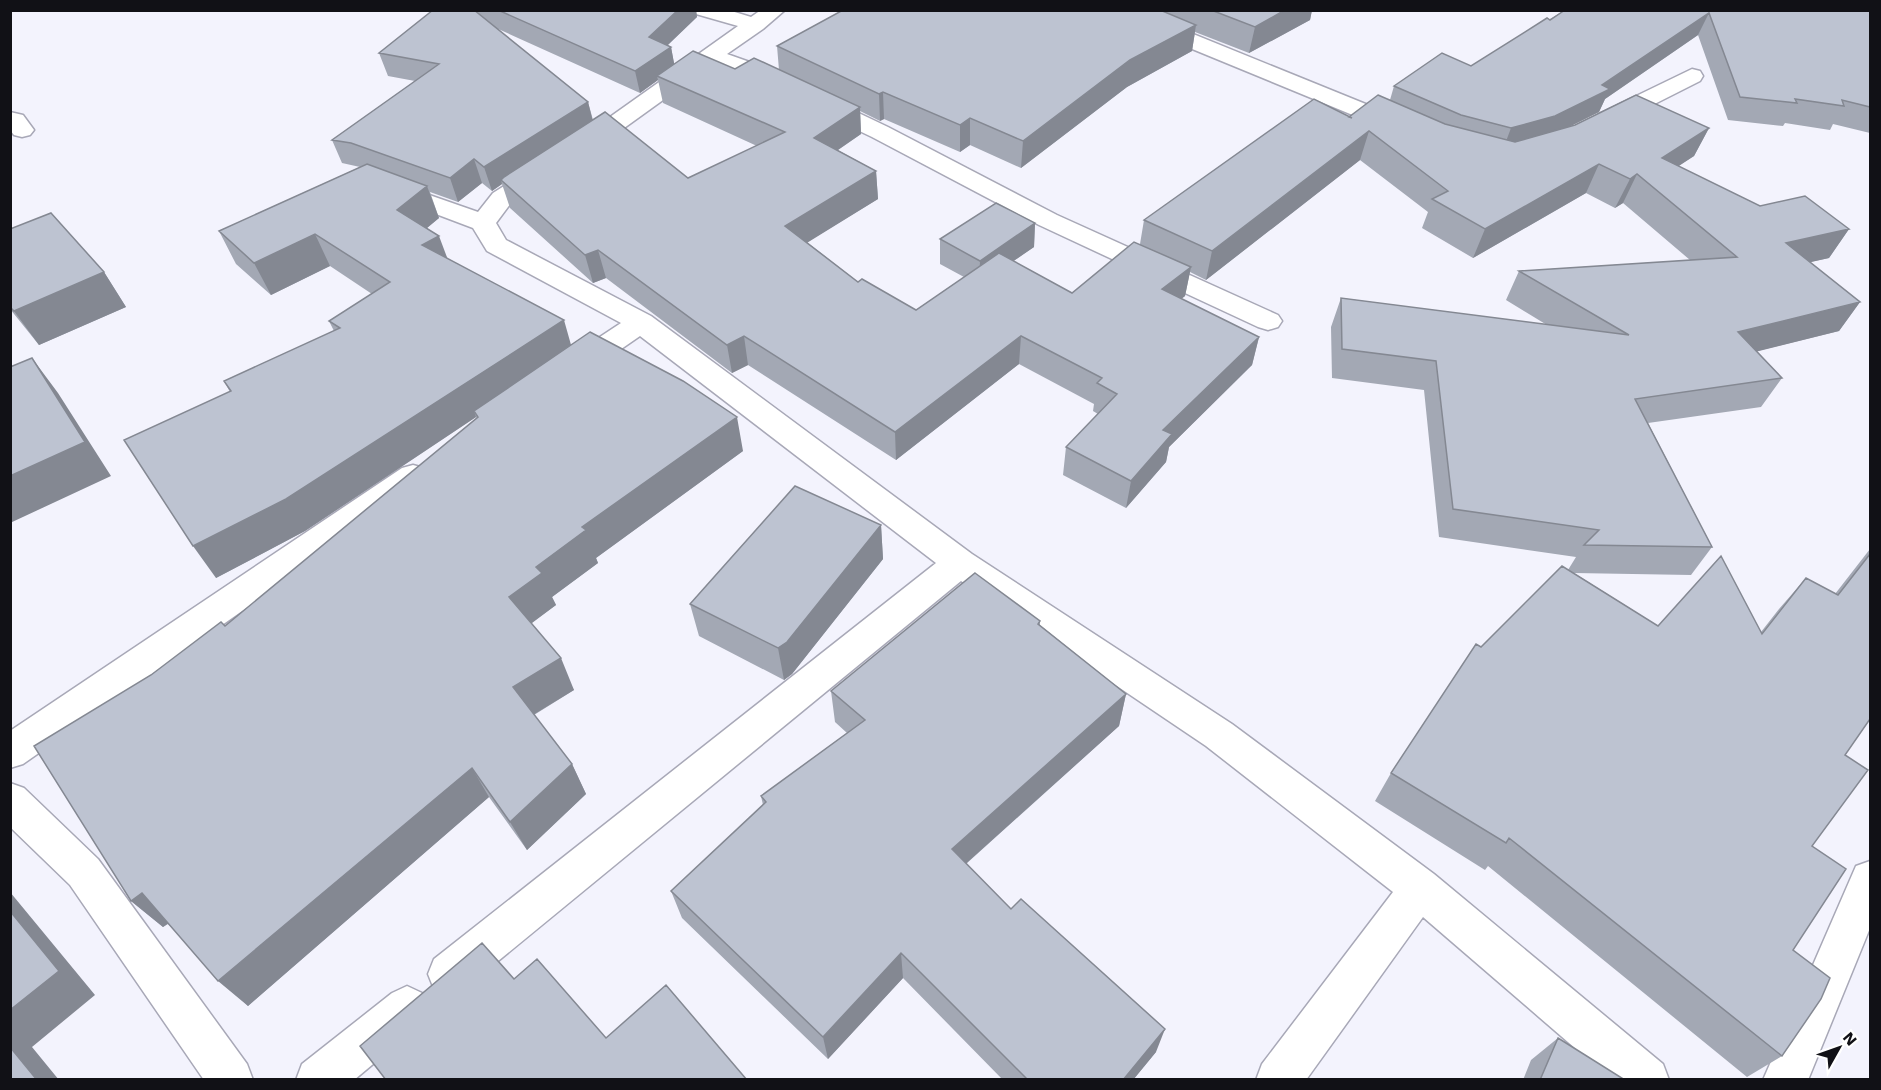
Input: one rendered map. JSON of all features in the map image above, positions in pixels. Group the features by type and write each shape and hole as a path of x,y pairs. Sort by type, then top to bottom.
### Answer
{"street":[{"path":"703,10 766,18"},
{"path":"1114,10 1423,135"},
{"path":"483,223 502,198 587,144 766,18"},
{"path":"711,56 750,70 880,132 1048,220 1268,321"},
{"path":"1584,131 1692,76"},
{"path":"373,182 483,223 496,245 641,322 960,563 1219,735 1420,888 1647,1080"},
{"path":"551,383 641,322"},
{"path":"10,752 442,456"},
{"path":"318,1080 960,563"},
{"path":"10,800 84,872 231,1080"},
{"path":"1785,1080 1870,880"},
{"path":"1278,1080 1420,888"}],"building":[{"path":"433,10 474,10 588,102 484,167 474,159 450,178 351,143 332,140 439,64 379,53"},
{"path":"498,10 678,10 649,37 671,47 635,71"},
{"path":"843,10 1160,10 1196,25 1130,60 1023,141 970,118 960,125 883,92 879,94 777,46"},
{"path":"1211,10 1285,10 1255,27"},
{"path":"1565,10 1870,10 1870,107 1842,100 1844,106 1795,99 1797,103 1740,97 1709,13 1602,85 1610,89 1555,116 1511,128 1461,115 1394,86 1442,53 1471,66 1547,18 1550,20"},
{"path":"693,51 735,69 754,58 860,107 814,138 876,171 785,226 858,282 862,279 916,310 999,253 1072,293 1134,242 1191,267 1162,289 1259,337 1163,430 1172,434 1131,481 1066,447 1117,394 1097,383 1102,378 1021,336 895,432 744,336 727,345 598,250 585,255 501,180 605,112 688,178 785,132 657,76"},
{"path":"1378,95 1445,124 1515,142 1575,125 1636,95 1709,128 1662,158 1760,206 1805,196 1849,229 1786,243 1860,302 1738,332 1782,378 1635,399 1712,547 1584,545 1599,530 1453,509 1436,361 1342,349 1341,298 1629,335 1519,271 1737,257 1637,174 1630,179 1599,164 1485,229 1432,199 1448,191 1369,131 1212,251 1144,220 1314,99 1349,117"},
{"path":"367,164 427,186 397,210 439,236 422,245 564,320 286,499 193,546 124,440 231,391 224,381 340,328 329,321 390,282 315,234 254,263 219,231"},
{"path":"996,203 1035,223 980,261 940,239"},
{"path":"51,213 104,272 14,311 10,307 10,229"},
{"path":"590,332 683,381 737,417 582,527 586,530 536,567 542,573 509,597 561,658 513,687 572,764 510,822 472,768 218,981 142,893 131,901 34,746 151,675 221,622 225,626 478,417 474,411"},
{"path":"32,358 85,442 10,476 10,367"},
{"path":"795,486 881,525 787,642 778,648 690,604"},
{"path":"1870,554 1870,719 1845,755 1868,770 1812,846 1846,869 1793,950 1830,978 1821,999 1782,1056 1509,838 1506,843 1391,773 1476,644 1481,647 1562,566 1658,626 1721,556 1762,634 1806,578 1838,595"},
{"path":"975,573 1040,621 1038,624 1126,694 952,849 1011,909 1021,899 1165,1029 1123,1080 1028,1080 901,953 823,1037 671,891 766,802 761,796 865,720 831,691"},
{"path":"10,911 59,971 10,1010"},
{"path":"482,943 514,979 537,959 606,1038 666,985 747,1080 386,1080 360,1046"},
{"path":"1558,1038 1625,1080 1540,1080"},
{"path":"10,1047 37,1080 10,1080"}]}
